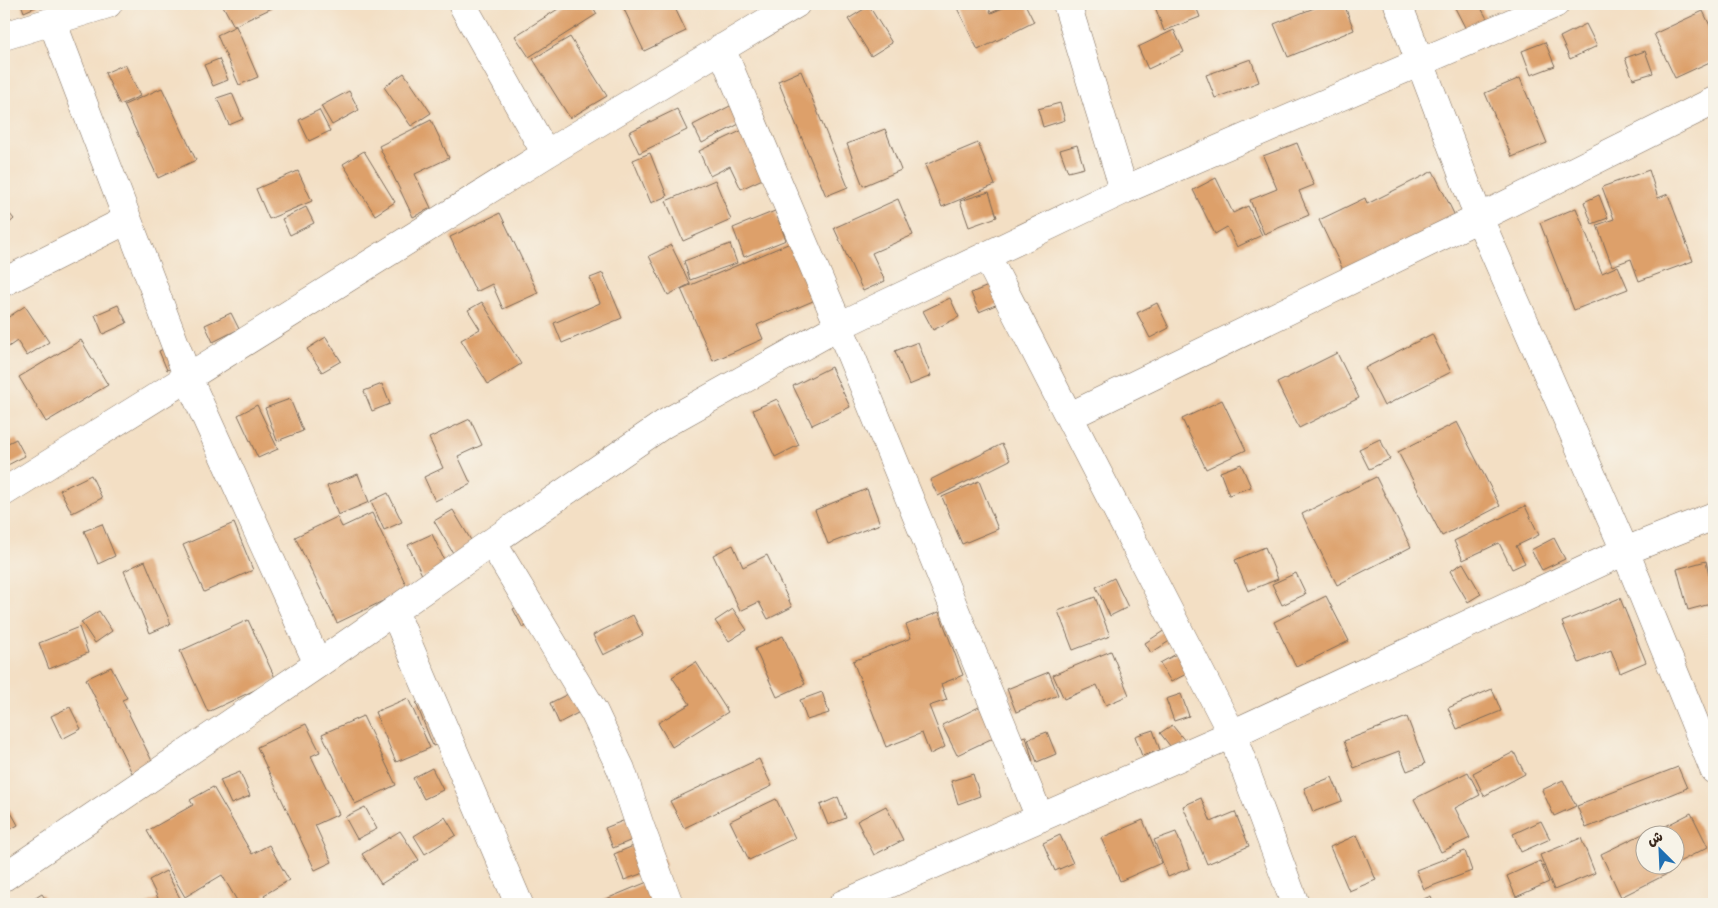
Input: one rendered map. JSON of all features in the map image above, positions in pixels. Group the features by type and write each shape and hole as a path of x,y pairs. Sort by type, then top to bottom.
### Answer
{"street":[{"path":"4,36 108,4"},
{"path":"462,4 546,154"},
{"path":"4,492 546,154 796,4"},
{"path":"1066,4 1124,190"},
{"path":"1398,4 1479,218 1625,551 1714,770"},
{"path":"4,877 318,664 664,424 839,326 1124,190 1555,4"},
{"path":"52,21 188,378 318,664"},
{"path":"721,48 839,326 1040,818"},
{"path":"1070,416 1479,218 1714,101"},
{"path":"4,282 127,220"},
{"path":"987,256 1232,734 1295,904"},
{"path":"843,904 1232,734 1625,551 1714,516"},
{"path":"492,542 594,712 621,769 669,904"},
{"path":"394,611 519,904"}],"building":[{"path":"21,4 42,4 24,12"},
{"path":"222,4 270,4 272,8 234,26"},
{"path":"566,4 591,4 597,14 529,57 515,36"},
{"path":"673,4 686,31 644,51 622,5"},
{"path":"955,4 987,4 991,13 1012,4 1025,4 1034,22 978,50"},
{"path":"1154,4 1195,4 1200,17 1164,31"},
{"path":"1324,4 1344,4 1354,30 1288,57 1274,24"},
{"path":"1453,4 1479,4 1491,26 1470,37"},
{"path":"869,6 892,43 871,56 848,19"},
{"path":"1703,11 1714,34 1714,60 1675,78 1654,34"},
{"path":"1586,24 1597,46 1570,59 1560,37"},
{"path":"236,26 258,77 239,85 217,35"},
{"path":"1174,30 1184,52 1148,69 1138,47"},
{"path":"570,37 607,96 570,118 533,59"},
{"path":"1545,42 1555,66 1531,75 1522,51"},
{"path":"1645,51 1653,73 1633,79 1625,58"},
{"path":"219,59 228,80 213,86 204,65"},
{"path":"1251,59 1259,82 1215,98 1206,75"},
{"path":"125,64 140,96 120,105 105,73"},
{"path":"801,71 848,187 826,196 778,81"},
{"path":"404,73 431,113 411,126 384,87"},
{"path":"1520,78 1547,143 1512,157 1485,93"},
{"path":"162,88 196,160 158,178 124,105"},
{"path":"349,91 359,110 332,125 321,106"},
{"path":"232,93 243,119 229,125 217,98"},
{"path":"1060,103 1065,120 1043,127 1038,109"},
{"path":"732,105 741,123 702,143 693,125"},
{"path":"677,109 687,130 639,153 629,132"},
{"path":"319,110 330,131 309,141 299,120"},
{"path":"431,120 449,158 415,174 431,208 413,217 379,146"},
{"path":"749,127 771,175 741,189 730,166 710,176 699,151"},
{"path":"885,129 901,170 863,186 847,144"},
{"path":"978,143 995,185 942,207 925,165"},
{"path":"1297,143 1314,185 1299,191 1309,215 1264,234 1250,200 1277,189 1263,156"},
{"path":"1077,145 1084,168 1068,172 1060,150"},
{"path":"364,151 395,202 375,215 343,164"},
{"path":"650,153 667,196 651,203 633,160"},
{"path":"1649,170 1658,198 1668,194 1693,261 1639,281 1631,259 1612,266 1597,225 1614,219 1602,187"},
{"path":"298,171 312,201 269,219 256,189"},
{"path":"1433,171 1456,218 1344,272 1319,220 1365,198 1367,204"},
{"path":"1216,178 1233,213 1248,206 1262,235 1237,247 1227,227 1215,234 1193,190"},
{"path":"715,180 731,220 683,241 666,201"},
{"path":"989,192 997,217 969,227 960,201"},
{"path":"1599,195 1608,218 1592,224 1584,202"},
{"path":"898,199 913,235 872,253 885,281 863,291 834,228"},
{"path":"4,207 14,219 4,228"},
{"path":"306,207 314,223 290,235 282,219"},
{"path":"1576,208 1602,273 1618,266 1628,289 1574,310 1540,223"},
{"path":"775,211 786,240 744,257 733,228"},
{"path":"500,213 538,293 503,309 492,284 476,292 450,237"},
{"path":"795,241 820,298 757,325 763,339 713,361 681,289"},
{"path":"730,244 737,263 690,280 684,261"},
{"path":"671,245 690,284 668,295 649,256"},
{"path":"603,273 622,318 562,343 554,323 600,303 590,278"},
{"path":"998,282 1005,301 979,312 971,293"},
{"path":"950,298 959,317 933,330 923,311"},
{"path":"482,302 521,364 488,384 461,340 480,329 468,310"},
{"path":"1157,303 1169,328 1150,338 1137,313"},
{"path":"118,305 127,323 103,334 95,315"},
{"path":"25,306 49,342 27,356 17,341 4,350 4,320"},
{"path":"231,313 239,329 213,342 205,325"},
{"path":"1432,334 1451,372 1384,406 1365,368"},
{"path":"326,337 341,361 322,372 307,349"},
{"path":"81,340 108,385 46,422 19,377"},
{"path":"918,342 931,376 909,385 895,351"},
{"path":"175,344 184,363 167,370 159,351"},
{"path":"1337,353 1359,398 1299,428 1277,383"},
{"path":"831,367 850,407 812,425 793,386"},
{"path":"382,384 390,404 372,411 364,391"},
{"path":"290,399 303,431 277,441 265,408"},
{"path":"777,399 799,445 775,457 753,410"},
{"path":"1222,400 1246,450 1206,469 1182,419"},
{"path":"257,405 278,449 258,458 238,415"},
{"path":"470,419 482,445 458,456 471,484 435,501 424,477 443,468 429,438"},
{"path":"1457,422 1500,506 1442,536 1398,452"},
{"path":"16,439 25,456 4,467 4,445"},
{"path":"1380,439 1390,459 1369,469 1359,449"},
{"path":"1002,444 1010,460 938,496 930,480"},
{"path":"1241,464 1251,487 1229,495 1220,472"},
{"path":"358,474 369,502 338,515 327,486"},
{"path":"91,475 102,498 72,513 60,490"},
{"path":"1376,477 1411,547 1337,585 1302,514"},
{"path":"979,481 998,529 962,544 942,497"},
{"path":"867,489 880,524 828,544 815,510"},
{"path":"388,493 402,522 384,530 371,501"},
{"path":"1525,506 1539,535 1516,546 1525,563 1512,569 1499,543 1463,560 1454,541"},
{"path":"453,510 475,547 456,558 434,521"},
{"path":"372,513 408,589 337,623 295,537 337,517 342,527"},
{"path":"234,523 253,570 204,592 183,545"},
{"path":"102,524 115,556 98,564 84,531"},
{"path":"432,534 447,566 423,577 408,545"},
{"path":"1554,538 1565,559 1542,570 1531,550"},
{"path":"733,545 743,567 767,555 792,607 768,619 759,602 740,611 713,555"},
{"path":"1265,547 1278,579 1248,591 1235,560"},
{"path":"145,561 171,624 150,633 124,571"},
{"path":"1706,561 1714,603 1688,610 1677,569"},
{"path":"1463,563 1481,594 1468,602 1450,571"},
{"path":"1296,573 1306,594 1282,605 1272,584"},
{"path":"1114,578 1128,607 1110,616 1096,587"},
{"path":"1326,596 1349,641 1296,667 1274,622"},
{"path":"1095,597 1110,636 1073,650 1058,611"},
{"path":"1620,598 1646,662 1620,673 1611,650 1579,663 1562,622"},
{"path":"532,599 542,617 523,628 513,609"},
{"path":"733,609 747,630 729,641 715,621"},
{"path":"99,611 112,631 95,643 81,622"},
{"path":"939,612 963,675 941,684 947,700 929,706 945,747 930,754 922,733 886,747 853,661 911,638 906,625"},
{"path":"633,615 643,635 603,655 593,635"},
{"path":"248,620 276,680 208,712 180,651"},
{"path":"79,627 88,653 49,669 39,643"},
{"path":"1165,630 1171,640 1151,653 1145,643"},
{"path":"783,636 805,684 777,697 755,649"},
{"path":"1111,651 1129,695 1106,705 1097,685 1064,699 1053,675"},
{"path":"1180,652 1190,672 1171,682 1160,663"},
{"path":"696,662 728,712 672,747 658,723 690,704 672,677"},
{"path":"111,667 127,698 122,700 153,763 132,773 86,679"},
{"path":"1049,672 1058,695 1016,712 1007,689"},
{"path":"1492,689 1501,711 1457,729 1448,708"},
{"path":"822,692 829,713 807,720 800,700"},
{"path":"570,693 591,706 559,723 550,703"},
{"path":"1181,694 1189,716 1174,721 1166,699"},
{"path":"431,697 448,740 433,746 416,703"},
{"path":"408,698 430,748 396,762 375,712"},
{"path":"981,706 995,737 957,755 942,725"},
{"path":"70,707 81,729 62,739 51,716"},
{"path":"363,716 396,785 355,804 322,734"},
{"path":"1407,717 1425,764 1407,771 1399,751 1354,768 1344,741"},
{"path":"306,724 320,752 311,756 339,814 315,825 332,862 315,870 257,747"},
{"path":"1172,725 1186,742 1174,751 1160,733"},
{"path":"1153,730 1160,750 1142,756 1135,736"},
{"path":"1047,732 1056,754 1037,762 1028,739"},
{"path":"1026,736 1033,762 1020,765 1014,739"},
{"path":"1514,752 1525,774 1484,796 1473,773"},
{"path":"759,759 772,786 684,828 670,801"},
{"path":"1678,767 1687,788 1586,828 1577,806"},
{"path":"432,768 443,790 424,799 413,778"},
{"path":"240,772 250,796 231,804 220,780"},
{"path":"1468,772 1480,795 1455,808 1470,838 1441,852 1414,799"},
{"path":"973,774 980,796 958,804 951,781"},
{"path":"1332,777 1342,801 1313,812 1304,788"},
{"path":"1563,780 1576,806 1554,816 1542,790"},
{"path":"213,787 252,854 269,845 289,880 264,895 269,904 239,904 222,875 185,897 147,831 193,805 190,800"},
{"path":"838,797 846,818 828,825 820,805"},
{"path":"1201,798 1211,822 1235,812 1249,846 1207,864 1183,806"},
{"path":"776,799 795,838 749,860 730,821"},
{"path":"4,800 18,825 4,833"},
{"path":"886,806 903,840 874,855 857,821"},
{"path":"365,807 377,829 357,839 345,817"},
{"path":"643,813 651,832 613,848 605,828"},
{"path":"1691,813 1708,847 1686,858 1686,826 1666,826"},
{"path":"445,817 456,835 425,854 414,836"},
{"path":"1143,820 1161,863 1120,881 1101,838"},
{"path":"1541,821 1550,839 1521,852 1513,834"},
{"path":"400,831 419,860 381,884 362,854"},
{"path":"1176,832 1190,868 1168,877 1154,840"},
{"path":"1060,835 1073,863 1055,871 1043,843"},
{"path":"1357,835 1376,880 1349,891 1330,847"},
{"path":"655,837 666,865 624,880 614,854"},
{"path":"1636,837 1636,876 1663,876 1621,897 1601,854"},
{"path":"1581,838 1595,873 1554,890 1540,855"},
{"path":"1465,851 1472,871 1424,889 1416,870"},
{"path":"1540,861 1549,882 1516,897 1507,876"},
{"path":"166,871 183,904 146,904 158,898 149,880"},
{"path":"662,876 674,904 594,904"},
{"path":"42,894 49,904 26,904"},
{"path":"1431,896 1434,904 1411,904"}]}
